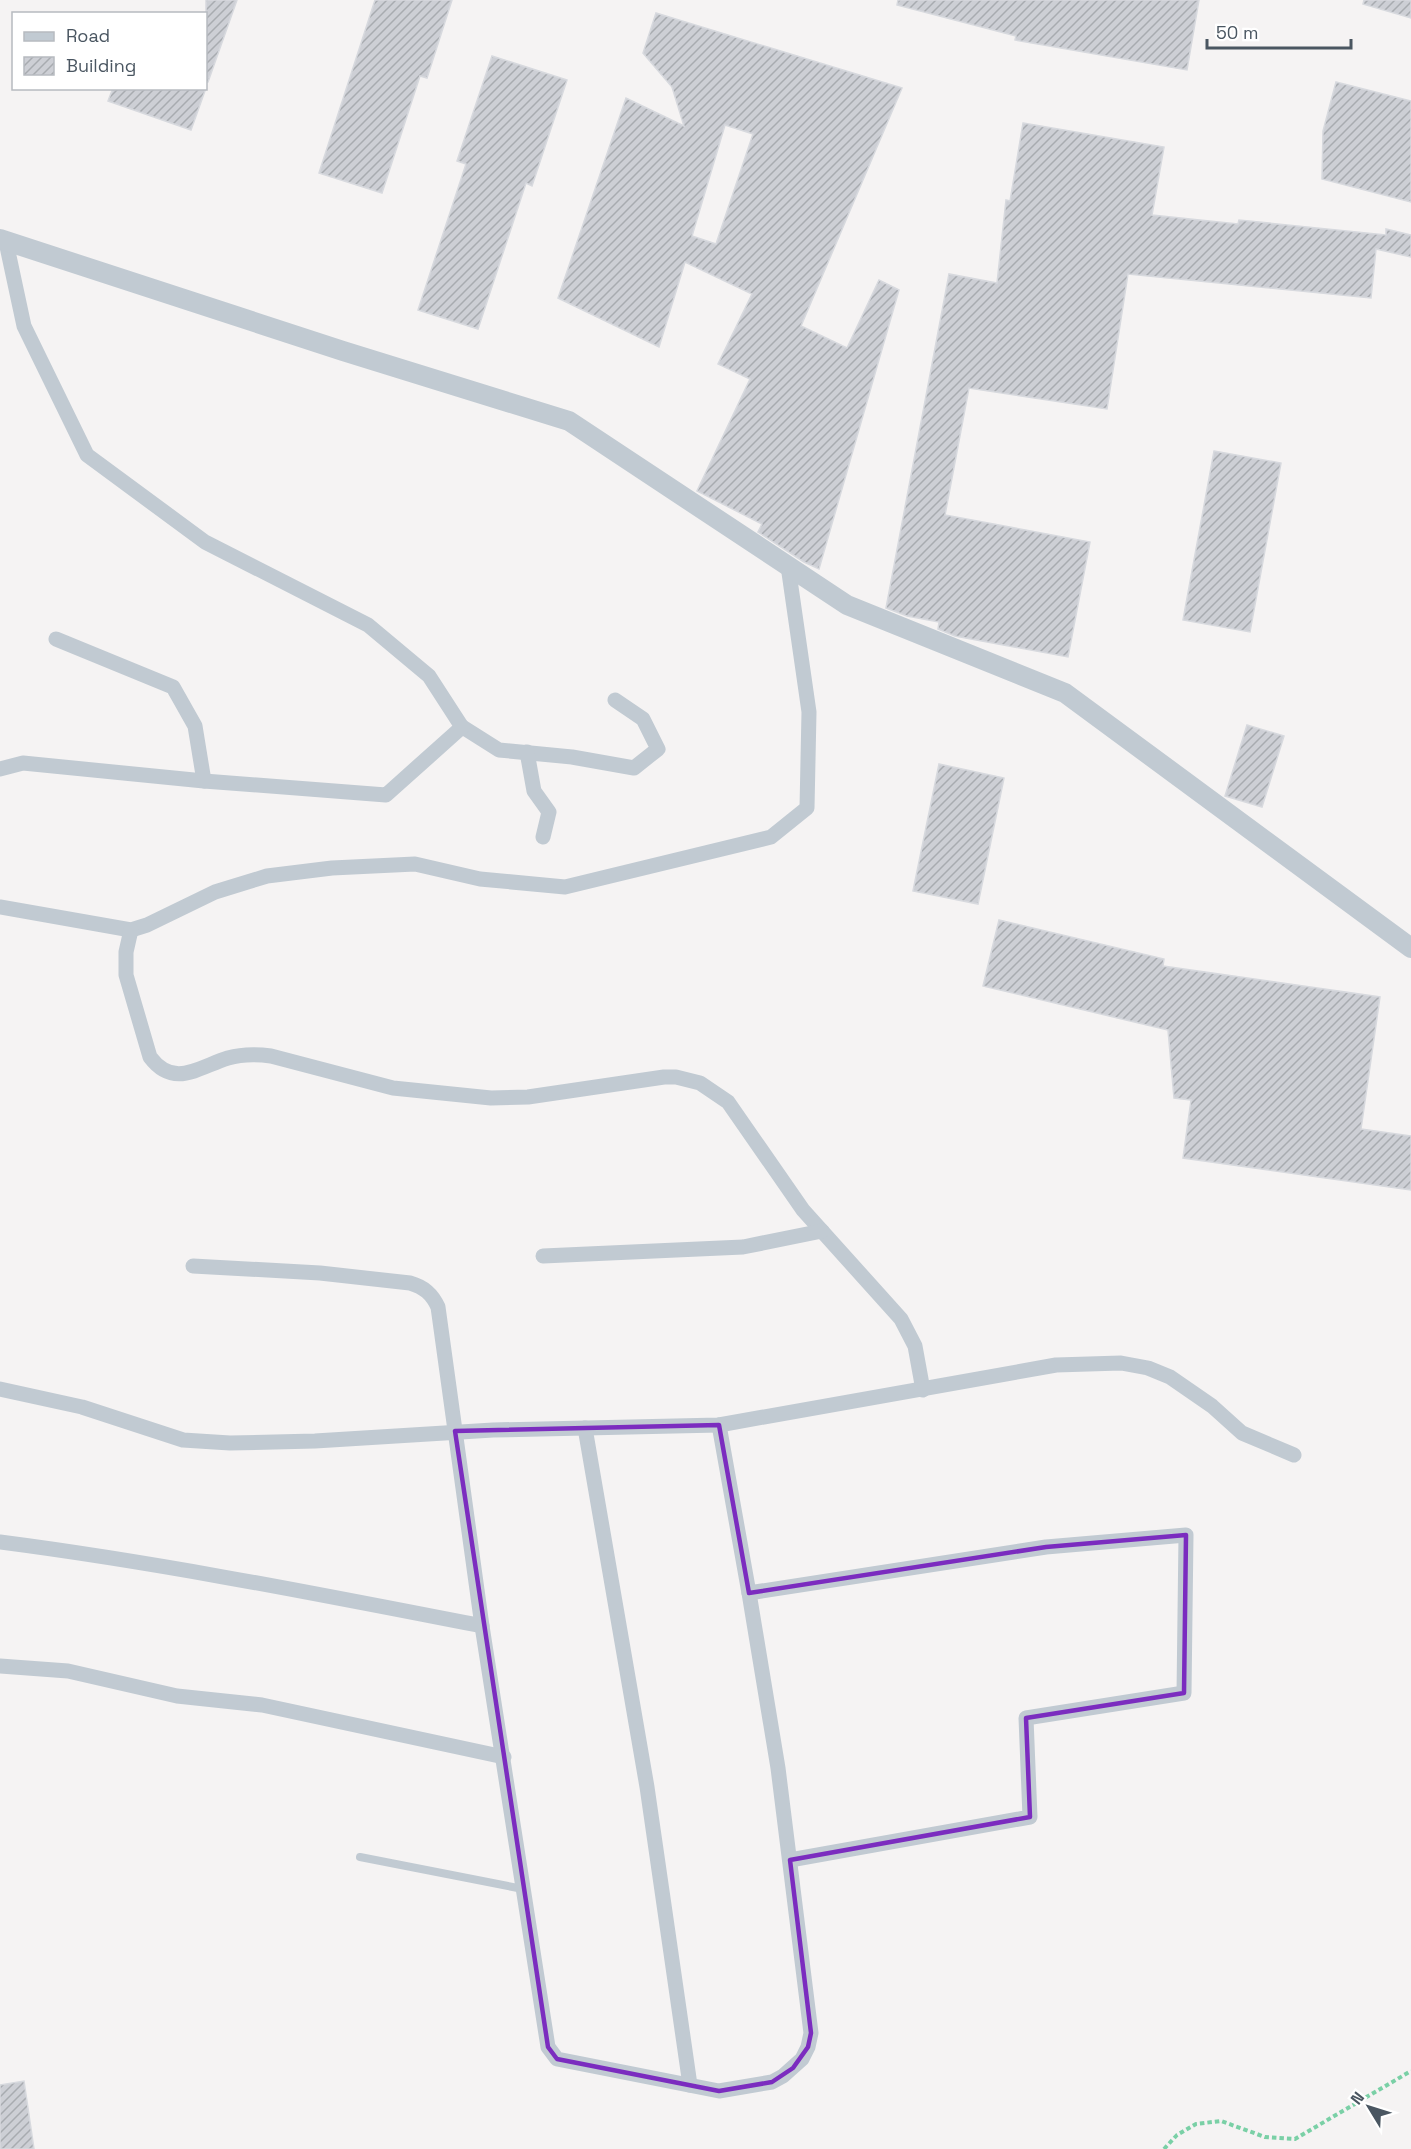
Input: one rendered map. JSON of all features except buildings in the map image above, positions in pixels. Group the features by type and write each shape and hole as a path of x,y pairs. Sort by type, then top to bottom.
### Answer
{"street":[{"path":"3,241 568,421 847,605 1065,693 1411,948"},
{"path":"3,241 24,326 87,455 205,542 368,625 429,676 461,726 499,750 572,757 634,768 658,749 643,719 615,700"},
{"path":"0,907 131,930 147,925 215,892 267,876 332,868 415,864 480,879 565,888 771,837 807,808 809,712 788,566"},
{"path":"56,639 173,687 195,726 204,781"},
{"path":"0,769 23,763 204,781 386,795 462,728 461,726"},
{"path":"527,752 534,790 549,812 543,837"},
{"path":"131,930 126,952 126,975 150,1057 155,1064 170,1072 187,1073 226,1058 256,1054 393,1088 491,1098 528,1097 664,1077 688,1079 710,1088 728,1102 803,1210 901,1319 915,1346 923,1390"},
{"path":"543,1256 743,1247 822,1231"},
{"path":"193,1266 320,1273 410,1283 419,1286 434,1298 438,1307 482,1626 547,2041 556,2059 719,2091 772,2082 793,2068 808,2047 812,2034 778,1768 718,1425"},
{"path":"0,1389 82,1407 183,1440 230,1443 315,1441 455,1431 718,1425 1056,1365 1120,1363 1148,1368 1170,1377 1212,1406 1242,1433 1294,1455"},
{"path":"585,1428 646,1786 690,2085"},
{"path":"749,1593 1046,1547 1186,1535 1184,1693 1026,1718 1030,1817 790,1860"},
{"path":"0,1542 57,1549 255,1582 482,1626"},
{"path":"0,1666 68,1671 177,1696 262,1705 504,1757"}],"lane":[{"path":"360,1857 524,1889"}],"path":[{"path":"1164,2149 1177,2135 1196,2124 1221,2121 1265,2137 1295,2139 1411,2071"}],"highlighted area":[{"path":"719,1425 749,1593 1046,1547 1186,1535 1184,1693 1026,1718 1030,1817 790,1860 811,2033 808,2047 793,2068 772,2082 719,2091 557,2059 548,2047 455,1431"}]}
